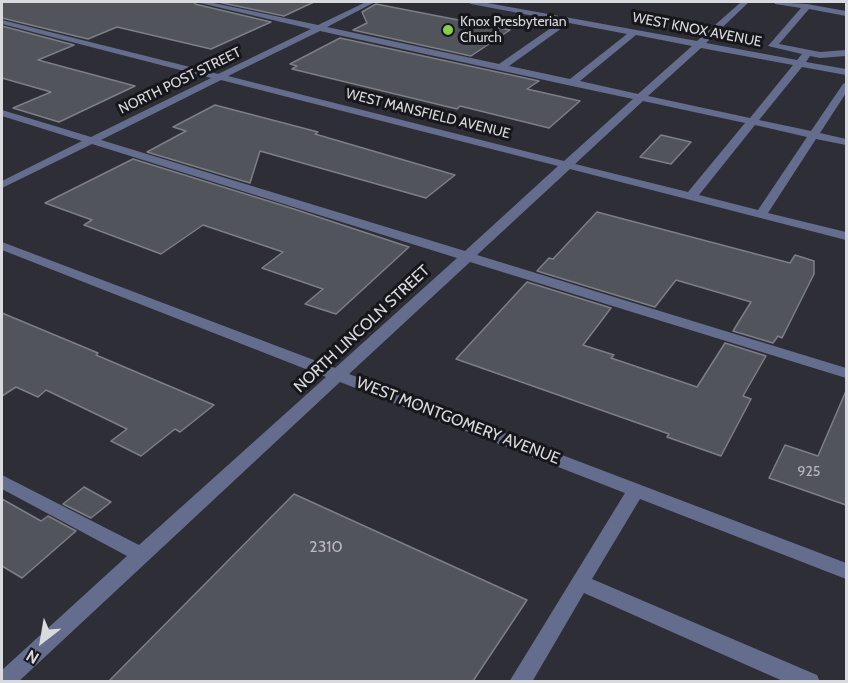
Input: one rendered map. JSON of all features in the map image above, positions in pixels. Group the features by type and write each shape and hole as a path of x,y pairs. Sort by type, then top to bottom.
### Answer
{"street":[{"path":"200,2 846,142"},
{"name":"NORTH POST STREET","path":"2,185 371,2"},
{"name":"WEST KNOX AVENUE","path":"471,2 846,72"},
{"name":"NORTH LINCOLN STREET","path":"3,681 745,2"},
{"path":"778,2 846,13"},
{"path":"807,6 773,46 820,55 846,53"},
{"path":"501,67 568,20"},
{"name":"WEST MANSFIELD AVENUE","path":"2,22 846,236"},
{"path":"572,83 635,32"},
{"path":"691,197 808,53"},
{"path":"761,214 846,86"},
{"path":"2,113 846,373"},
{"name":"WEST MONTGOMERY AVENUE","path":"2,246 846,571"},
{"path":"2,481 141,555"},
{"path":"520,681 636,490"},
{"path":"580,582 809,681"}],"building":[{"path":"2,2 194,2 271,22 211,49 117,27 88,39 2,18"},
{"path":"218,2 314,2 284,16"},
{"name":"Knox Presbyterian Church","path":"376,4 510,30 471,56 353,30 367,23 362,12"},
{"path":"2,26 74,45 38,60 135,86 59,122 13,108 51,92 2,78"},
{"path":"340,38 539,81 527,89 580,101 549,128 460,106 457,109 292,69 297,66 290,64"},
{"path":"215,105 318,132 315,134 455,175 426,198 260,151 250,183 147,152 186,131 173,127"},
{"path":"661,135 691,142 671,164 640,157"},
{"path":"133,159 409,247 336,314 305,304 323,289 262,268 283,252 203,225 161,254 84,225 92,220 45,203"},
{"path":"597,212 790,263 795,255 814,261 814,274 782,338 778,336 773,343 733,331 751,302 676,280 655,307 537,271 549,258 553,259"},
{"path":"527,282 611,308 583,345 614,355 611,358 697,387 725,343 766,356 743,396 751,399 721,456 667,437 669,434 456,359"},
{"path":"2,313 214,405 180,432 175,429 141,456 111,441 127,429 46,390 38,397 16,387 2,396"},
{"path":"846,391 846,505 769,478 785,445 818,456"},
{"path":"84,487 111,502 91,518 63,504"},
{"path":"294,494 527,600 473,681 109,681"},
{"path":"2,499 41,521 48,516 76,531 22,578 2,566"}],"place":[{"name":"Knox Presbyterian Church","path":"448,30"}]}
